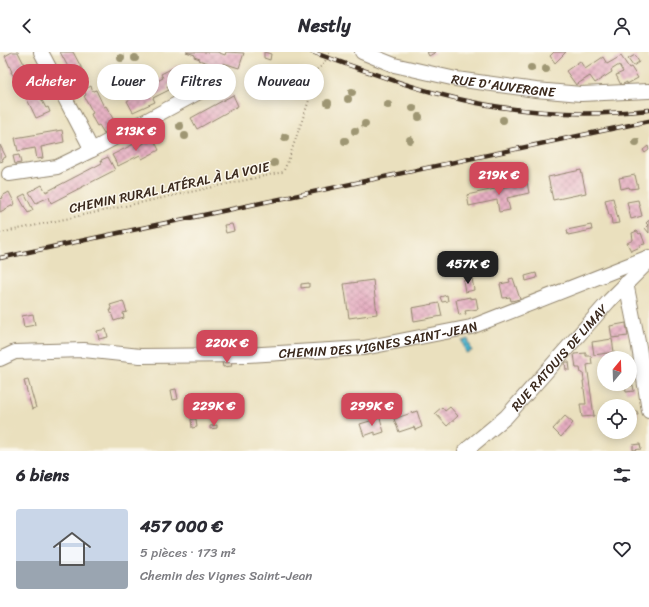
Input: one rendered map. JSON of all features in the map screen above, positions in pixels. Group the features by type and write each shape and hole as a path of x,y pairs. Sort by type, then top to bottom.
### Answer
{"street":[{"path":"41,52 92,150"},
{"name":"RUE D'AUVERGNE","path":"362,52 407,68 456,80 580,94 649,91"},
{"path":"10,174 57,167 92,150 184,100"},
{"name":"CHEMIN DES VIGNES SAINT-JEAN","path":"0,359 15,352 84,350 140,356 247,355 364,348 471,327 649,257"},
{"name":"RUE RATOUIS DE LIMAY","path":"465,451 506,417 626,283 649,261"},
{"path":"626,283 639,347 649,411"}],"path":[{"name":"CHEMIN RURAL LATÉRAL À LA VOIE","path":"0,233 283,172 314,86 313,77 308,71 313,72 320,68 330,52"}],"water":[{"path":"468,339 472,351 466,353 462,341"}],"building":[{"path":"12,52 18,52 24,64 12,64 12,72 5,56"},
{"path":"60,52 73,52 79,64 67,64"},
{"path":"186,52 217,52 225,55 226,52 244,53 239,68 236,67 236,64 210,64 194,57 195,55"},
{"path":"264,52 271,54 270,60 264,58"},
{"path":"427,52 436,52 429,56"},
{"path":"554,52 566,52 555,63 550,56"},
{"path":"635,55 639,62 633,66 628,59"},
{"path":"621,56 638,78 627,84 627,82 621,85 616,75 623,72 619,65 611,70 612,72 595,83 590,76 576,85 566,71 580,61 585,69 603,57 607,64"},
{"path":"167,71 167,91 159,95 159,80 163,78 161,74"},
{"path":"91,86 93,91 96,90 97,100 101,100 104,107 106,106 117,126 104,133 93,119 91,114 93,113 86,100 89,100 89,87"},
{"path":"27,100 42,100 46,108 48,107 50,112 36,118"},
{"path":"154,100 155,102 133,112 127,101"},
{"path":"224,100 235,100 238,106 197,129 191,118"},
{"path":"62,130 64,142 41,147 43,158 37,159 35,148 18,151 15,138"},
{"path":"153,138 159,150 142,159 140,155 118,166 112,155 134,144 136,148"},
{"path":"0,145 6,157 0,162"},
{"path":"648,146 649,150 645,153 643,150"},
{"path":"19,155 21,163 15,164 13,156"},
{"path":"108,157 115,170 51,203 49,197 36,203 29,192 42,185 46,192 102,163 101,160"},
{"path":"581,170 586,193 553,200 548,177"},
{"path":"635,175 638,188 630,189 629,187 621,189 619,178"},
{"path":"527,182 529,193 507,198 510,210 499,212 497,200 469,206 467,195"},
{"path":"9,192 15,204 0,212 0,199"},
{"path":"25,194 33,210 28,213 19,197"},
{"path":"613,198 619,223 612,224 611,215 609,215 605,200"},
{"path":"638,200 642,216 631,219 627,202"},
{"path":"649,220 649,233 645,228 648,225 646,223"},
{"path":"232,224 234,231 226,233 224,225"},
{"path":"591,225 592,230 568,235 567,230"},
{"path":"637,231 639,234 641,233 645,244 640,245 640,247 631,251 627,243 633,240 632,233"},
{"path":"493,256 495,266 487,268 485,258"},
{"path":"536,273 537,278 526,281 525,276"},
{"path":"472,278 474,290 465,292 463,280"},
{"path":"513,278 520,299 511,301 510,297 503,298 500,284 510,282 509,279"},
{"path":"373,280 377,314 349,318 344,284"},
{"path":"309,283 309,287 301,288 301,284"},
{"path":"447,295 448,301 442,302 440,297"},
{"path":"470,297 470,299 476,298 478,309 465,311 466,314 459,315 456,300"},
{"path":"123,301 127,312 123,313 124,318 114,321 110,310 112,310 110,305"},
{"path":"439,303 442,316 414,321 412,308"},
{"path":"33,314 35,325 24,327 22,316"},
{"path":"626,323 628,336 612,338 610,326"},
{"path":"106,329 108,337 99,339 97,331"},
{"path":"612,339 614,351 597,351 597,355 594,355 592,342"},
{"path":"586,353 586,356 591,356 592,364 587,365 594,416 582,417 580,404 586,404 583,373 581,373 580,368 576,368 574,354"},
{"path":"222,362 231,362 232,366 223,367"},
{"path":"565,362 569,362 570,370 566,370"},
{"path":"28,380 36,408 32,409 24,381"},
{"path":"176,389 178,399 173,400 171,390"},
{"path":"442,407 445,411 450,407 458,416 447,426 435,413"},
{"path":"417,411 422,427 415,430 414,427 399,432 394,419"},
{"path":"565,416 573,423 561,437 553,429"},
{"path":"380,418 384,432 375,435 375,432 364,436 360,424"},
{"path":"191,419 196,419 197,427 192,428"},
{"path":"217,425 217,428 210,429 210,426"},
{"path":"640,444 641,449 633,450 633,445"}],"railway":[{"path":"312,52 414,87 498,107 563,113 606,113 649,110"},
{"path":"0,258 649,121"}]}
